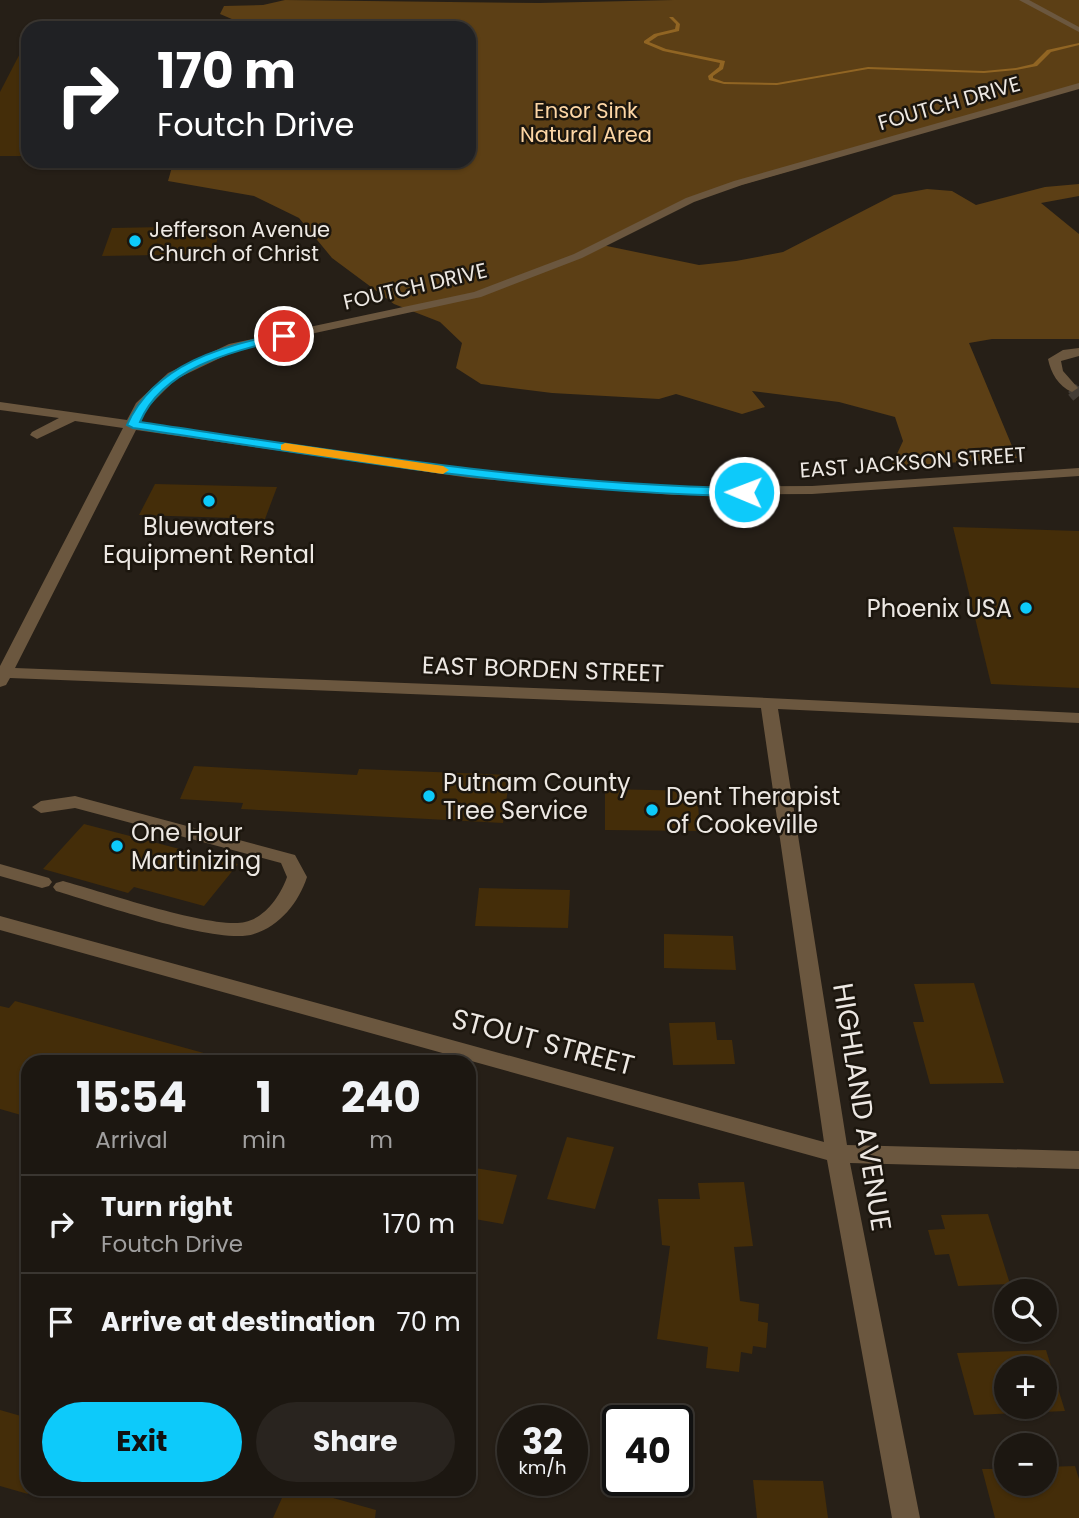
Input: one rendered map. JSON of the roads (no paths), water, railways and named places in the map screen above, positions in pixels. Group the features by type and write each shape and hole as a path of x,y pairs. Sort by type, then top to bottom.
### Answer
{"street":[{"path":"1023,0 1079,30"},
{"name":"FOUTCH DRIVE","path":"3,678 141,407 172,376 233,347 477,295 578,256 690,200 738,183 1079,86"},
{"path":"1072,388 1057,372 1054,359 1067,353 1079,352"},
{"name":"EAST JACKSON STREET","path":"0,406 470,474 674,491 812,490 1079,472"},
{"path":"37,435 74,416"},
{"name":"EAST BORDEN STREET","path":"3,678 769,704 1079,718"},
{"name":"HIGHLAND AVENUE","path":"769,704 837,1154 906,1518"},
{"path":"41,807 75,802 274,855 288,859 296,877 292,892 271,917 250,929 219,930 64,887"},
{"path":"0,870 42,882"},
{"name":"STOUT STREET","path":"0,923 837,1154 1079,1160"}],"waterway":[{"path":"671,18 678,24 677,30 656,35 646,42 665,50 723,62 721,68 710,76 711,79 724,83 777,84 868,68 984,72 1016,69 1035,65 1049,51 1079,44"}],"tunnel":[{"path":"1074,390 1079,396"}],"place":[{"name":"Jefferson Avenue Church of Christ","path":"135,241"},
{"name":"Bluewaters Equipment Rental","path":"209,501"},
{"name":"Phoenix USA","path":"1026,608"},
{"name":"Putnam County Tree Service","path":"429,796"},
{"name":"Dent Therapist of Cookeville","path":"652,810"},
{"name":"One Hour Martinizing","path":"117,846"}],"park label":[{"name":"Ensor Sink Natural Area","path":"586,122"}]}
